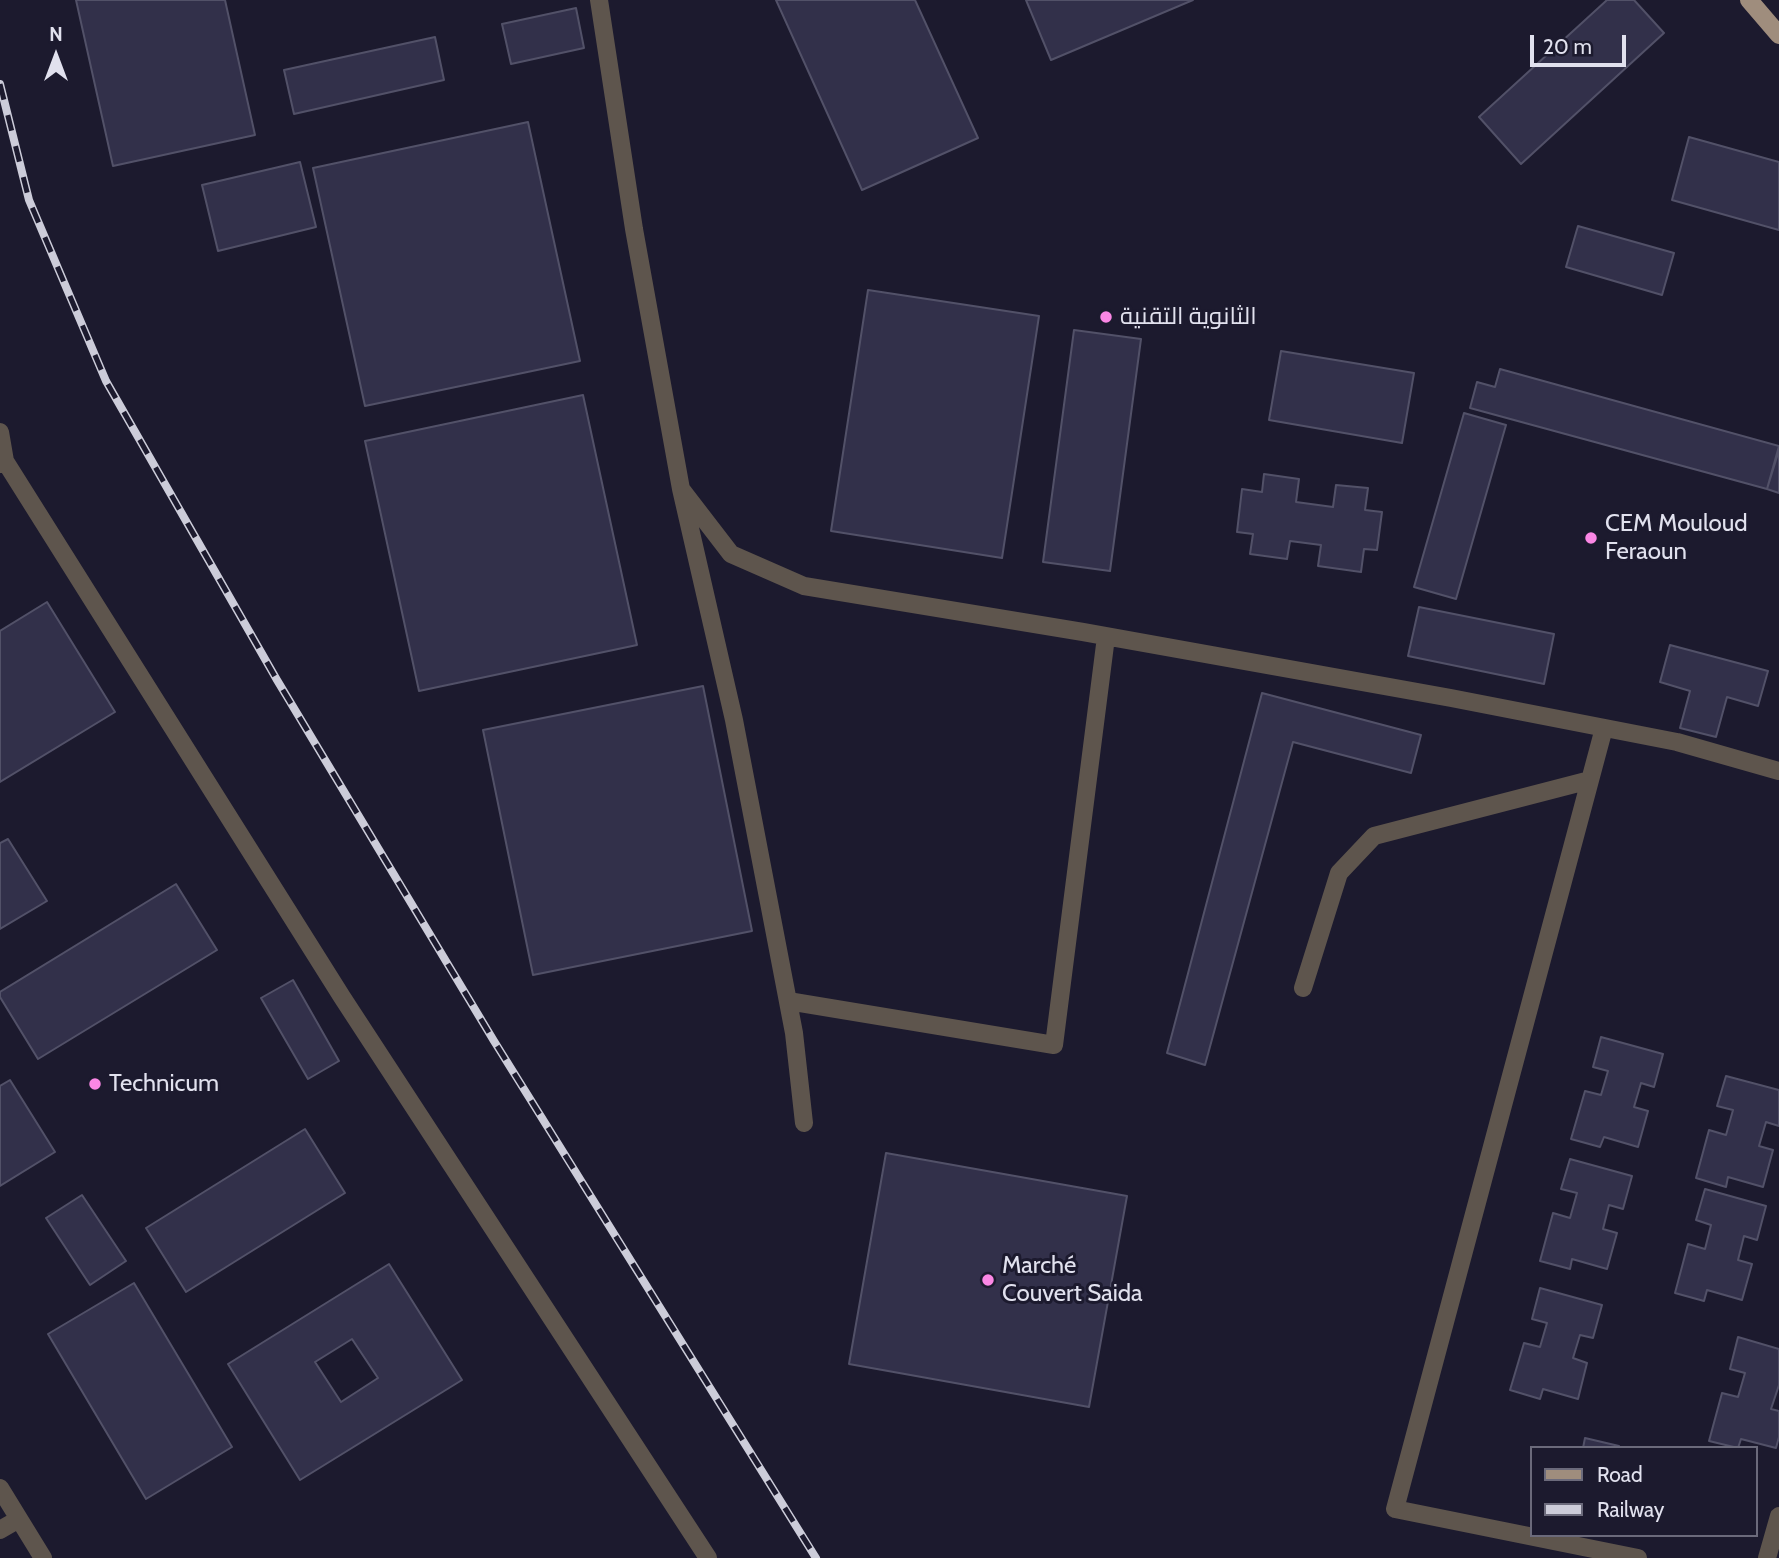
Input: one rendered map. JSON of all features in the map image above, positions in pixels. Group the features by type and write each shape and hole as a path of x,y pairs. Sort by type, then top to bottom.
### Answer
{"main road":[{"path":"1749,0 1779,35"}],"street":[{"path":"598,0 634,229 681,489 734,720 794,1033 804,1123"},
{"path":"0,432 3,462 342,997 708,1558"},
{"path":"681,489 731,554 804,586 1106,637 1604,728 1677,742 1779,771"},
{"path":"788,1001 1054,1045 1106,637"},
{"path":"1530,1536 1395,1509 1604,728"},
{"path":"1303,988 1339,873 1374,836 1590,780"},
{"path":"0,1488 43,1558"},
{"path":"1767,1558 1779,1516"},
{"path":"0,1530 19,1519"},
{"path":"1534,1537 1638,1558"}],"building":[{"path":"76,0 225,0 255,135 113,166"},
{"path":"776,0 915,0 978,138 862,190"},
{"path":"1026,0 1193,0 1051,60"},
{"path":"1607,0 1634,0 1664,33 1521,164 1479,117"},
{"path":"576,8 584,48 511,64 502,24"},
{"path":"435,37 444,80 294,114 284,70"},
{"path":"528,122 580,361 365,406 313,168"},
{"path":"1689,137 1779,162 1779,230 1672,200"},
{"path":"300,162 316,227 218,251 202,185"},
{"path":"1578,226 1674,253 1662,295 1566,267"},
{"path":"868,290 1039,316 1002,558 831,531"},
{"path":"1074,330 1141,339 1110,571 1043,562"},
{"path":"1281,351 1414,373 1402,443 1269,420"},
{"path":"1500,369 1779,446 1767,489 1470,408 1477,382 1495,387"},
{"path":"583,395 637,645 419,691 365,441"},
{"path":"1464,413 1506,425 1456,599 1414,587"},
{"path":"1779,450 1779,493 1767,489"},
{"path":"1264,474 1299,479 1296,502 1333,507 1336,485 1368,488 1365,510 1382,512 1377,550 1364,549 1361,572 1318,566 1321,545 1290,541 1287,559 1250,554 1253,534 1237,532 1242,489 1262,492"},
{"path":"47,602 115,712 0,782 0,631"},
{"path":"1419,607 1554,634 1544,684 1408,656"},
{"path":"1670,645 1768,671 1758,706 1727,697 1716,737 1680,728 1690,691 1660,682"},
{"path":"703,686 752,931 533,975 483,730"},
{"path":"1262,693 1421,735 1411,773 1293,742 1205,1065 1167,1053"},
{"path":"8,839 47,901 0,929 0,843"},
{"path":"176,884 217,950 38,1059 0,997 0,992"},
{"path":"293,980 339,1061 308,1079 261,998"},
{"path":"1601,1037 1663,1054 1654,1087 1641,1083 1634,1107 1648,1111 1638,1147 1604,1137 1600,1147 1571,1139 1585,1091 1601,1095 1608,1071 1593,1067"},
{"path":"1726,1076 1779,1090 1779,1126 1766,1122 1759,1146 1773,1150 1763,1187 1728,1177 1726,1187 1696,1178 1709,1130 1726,1135 1733,1110 1717,1106"},
{"path":"10,1080 55,1152 0,1186 0,1086"},
{"path":"305,1129 345,1193 186,1292 146,1228"},
{"name":"Marché Couvert Saida","path":"886,1153 1127,1196 1089,1407 849,1364"},
{"path":"1570,1159 1632,1176 1623,1209 1609,1205 1603,1229 1617,1233 1607,1269 1572,1259 1570,1269 1540,1261 1553,1213 1570,1218 1577,1193 1561,1189"},
{"path":"1705,1189 1766,1206 1757,1240 1744,1236 1738,1260 1752,1264 1742,1300 1707,1290 1704,1301 1675,1293 1688,1244 1705,1249 1711,1225 1696,1220"},
{"path":"82,1195 126,1261 90,1285 46,1218"},
{"path":"389,1264 462,1380 300,1480 228,1364","holes":["352,1339 378,1378 341,1402 315,1362"]},
{"path":"134,1283 232,1447 146,1499 48,1334"},
{"path":"1540,1288 1602,1305 1593,1338 1580,1335 1573,1358 1587,1363 1578,1399 1543,1389 1540,1399 1510,1390 1524,1343 1540,1347 1547,1323 1532,1319"},
{"path":"1738,1337 1779,1349 1779,1385 1771,1409 1779,1411 1779,1437 1776,1448 1741,1439 1739,1446 1709,1441 1722,1393 1738,1397 1745,1373 1730,1369"},
{"path":"1585,1438 1619,1446 1583,1446"}],"railway":[{"path":"0,84 29,200 106,381 277,680 494,1041 816,1558"}],"place":[{"name":"الثانوية التقنية","path":"1106,317"},
{"name":"CEM Mouloud Feraoun","path":"1591,538"},
{"name":"Technicum","path":"95,1084"},
{"name":"Marché Couvert Saida","path":"988,1280"}]}
